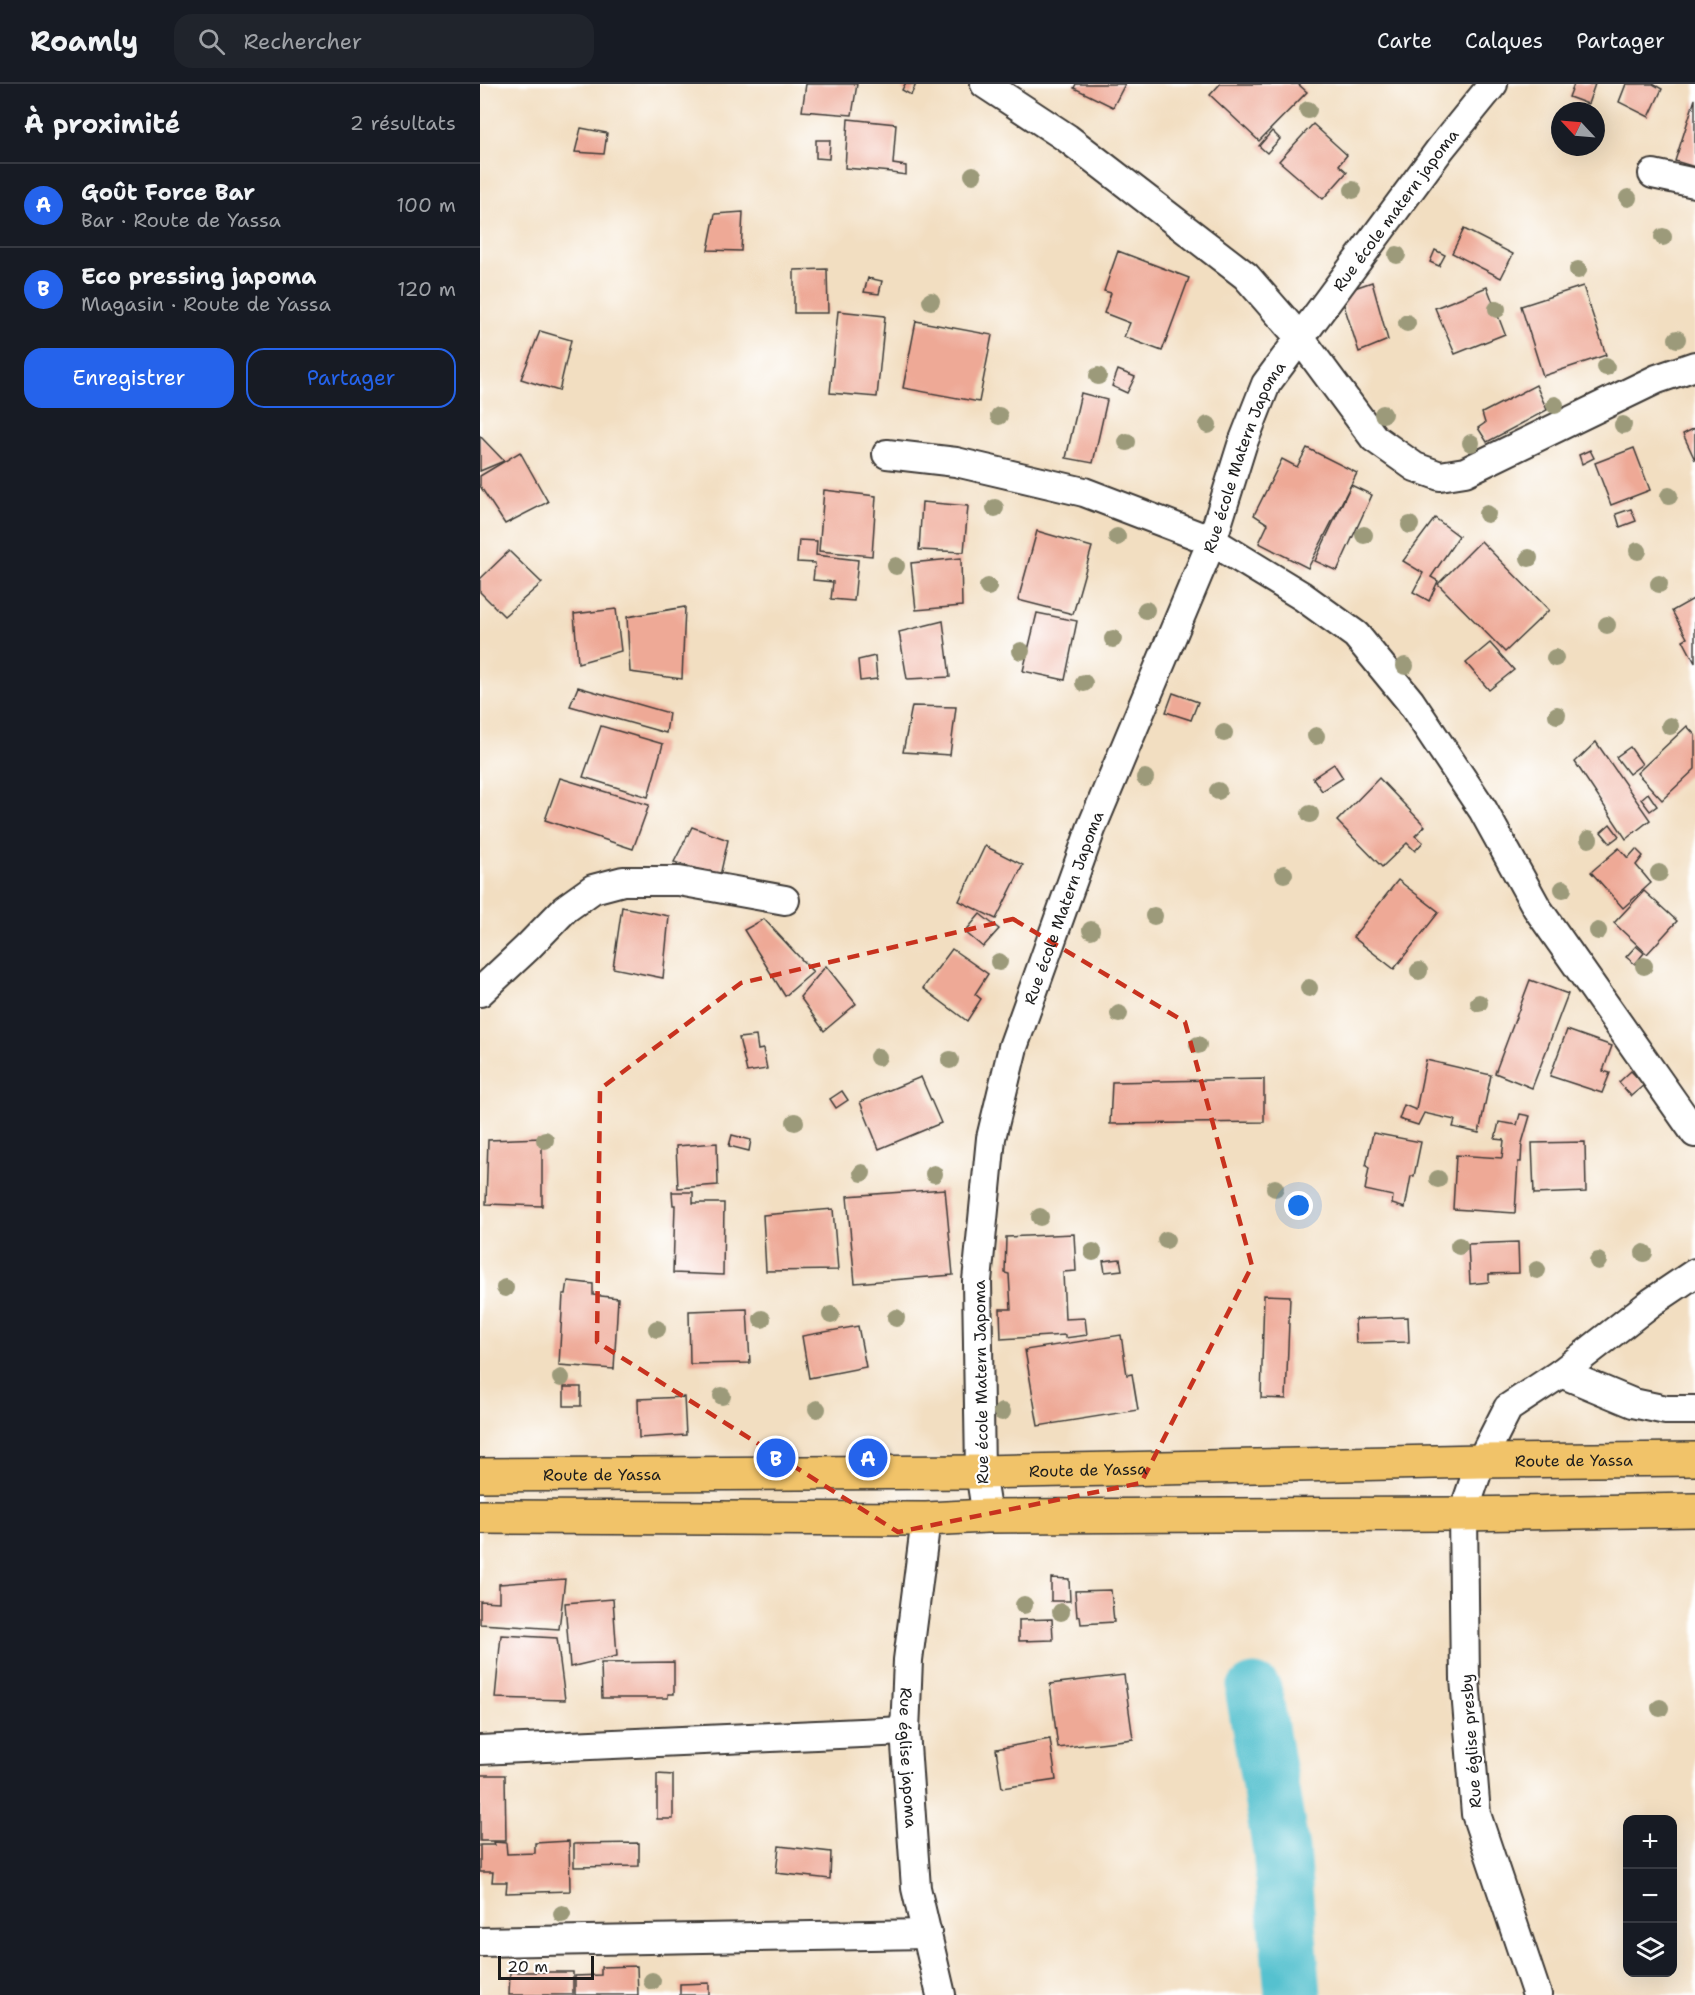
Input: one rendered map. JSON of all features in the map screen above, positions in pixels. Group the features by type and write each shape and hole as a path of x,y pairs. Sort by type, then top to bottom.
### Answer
{"main road":[{"name":"Route de Yassa","path":"480,1475 980,1472 1481,1461 1695,1459"},
{"path":"480,1517 926,1519 987,1516 1463,1514 1695,1510"}],"street":[{"path":"985,84 1067,138 1246,276 1300,338 1374,438 1414,466 1440,476 1465,472 1656,380 1695,366"},
{"name":"Rue école matern japoma","path":"1300,338 1441,148 1492,84"},
{"path":"1653,174 1695,183"},
{"name":"Rue école Matern Japoma","path":"987,1516 980,1472 977,1281 991,1138 1010,1058 1091,829 1212,541 1242,445 1266,384 1300,338"},
{"path":"887,454 956,462 1084,492 1212,541 1302,596 1356,635 1410,701 1483,810 1537,908 1695,1134"},
{"path":"480,992 565,909 593,889 623,881 679,881 785,900"},
{"name":"Rue église presby","path":"1538,1995 1476,1814 1465,1679 1463,1514 1481,1461 1508,1408 1561,1373 1652,1302 1695,1274"},
{"path":"1561,1373 1633,1402 1666,1410 1695,1410"},
{"name":"Rue église japoma","path":"926,1519 908,1660 905,1731 916,1888 941,1995"},
{"path":"480,1750 905,1731"},
{"path":"480,1942 927,1934"}],"highlighted area":[{"path":"1013,919 1185,1022 1252,1266 1141,1483 898,1532 597,1342 600,1089 741,983"}],"building":[{"path":"806,84 857,84 852,115 802,111"},
{"path":"905,84 916,84 911,95 902,90"},
{"path":"1076,84 1125,84 1113,107 1074,88"},
{"path":"1220,84 1298,84 1307,92 1259,141 1210,95"},
{"path":"1574,84 1595,84 1589,102 1569,97"},
{"path":"1626,84 1653,84 1662,89 1649,117 1619,102"},
{"path":"1695,99 1695,167 1675,161"},
{"path":"848,119 896,124 893,164 906,166 906,175 845,168"},
{"path":"1313,124 1347,155 1339,165 1347,172 1323,199 1279,161"},
{"path":"581,128 607,133 604,154 575,152"},
{"path":"1272,131 1280,139 1267,153 1259,146"},
{"path":"816,140 830,140 829,159 816,158"},
{"path":"743,212 741,251 708,250 715,214"},
{"path":"1464,229 1513,254 1501,278 1452,253"},
{"path":"1435,250 1445,255 1439,266 1430,262"},
{"path":"1118,251 1189,278 1162,351 1124,337 1130,323 1104,313 1111,293 1104,291"},
{"path":"827,269 828,313 794,313 794,270"},
{"path":"868,278 882,281 879,294 864,292"},
{"path":"1372,282 1388,340 1359,352 1340,293"},
{"path":"1583,286 1606,355 1543,376 1521,306"},
{"path":"1487,287 1505,334 1455,354 1435,308"},
{"path":"838,311 885,316 877,397 830,393"},
{"path":"916,321 992,335 979,402 903,388"},
{"path":"540,331 571,340 559,391 521,379"},
{"path":"1118,370 1135,377 1127,393 1112,386"},
{"path":"1536,385 1547,410 1487,442 1478,428 1485,423 1482,413"},
{"path":"1081,393 1107,400 1093,463 1066,458"},
{"path":"1695,428 1695,460 1683,434"},
{"path":"480,436 504,461 480,471"},
{"path":"1307,448 1357,473 1308,568 1259,543 1268,524 1254,515 1282,459 1297,467"},
{"path":"1634,448 1650,490 1611,505 1595,463"},
{"path":"1590,450 1594,458 1582,464 1579,455"},
{"path":"520,452 548,502 505,524 480,486 480,476"},
{"path":"1351,485 1372,495 1337,571 1315,561"},
{"path":"824,490 876,496 872,556 819,551"},
{"path":"922,502 968,506 964,552 919,550"},
{"path":"1631,509 1636,521 1620,527 1616,514"},
{"path":"1435,518 1459,536 1431,577 1438,581 1429,601 1413,592 1423,573 1403,561"},
{"path":"1037,531 1092,547 1073,614 1018,600"},
{"path":"799,540 817,541 816,555 858,560 854,601 831,599 833,582 813,580 815,563 797,562"},
{"path":"1481,541 1549,610 1505,652 1438,584"},
{"path":"509,551 542,583 504,616 480,592 480,579"},
{"path":"961,558 962,606 916,610 911,563"},
{"path":"1695,598 1695,663 1683,640 1687,638 1672,611"},
{"path":"685,607 682,679 630,672 627,617"},
{"path":"616,609 621,651 578,663 574,614"},
{"path":"1037,613 1077,621 1065,680 1023,671"},
{"path":"943,621 950,677 907,679 899,632"},
{"path":"1490,643 1514,670 1489,690 1466,663"},
{"path":"875,656 877,679 860,681 858,660"},
{"path":"578,687 669,713 666,733 570,706"},
{"path":"1173,693 1198,702 1191,720 1166,712"},
{"path":"912,706 956,707 950,755 903,752"},
{"path":"601,726 663,744 648,797 583,777"},
{"path":"1687,726 1695,735 1695,769 1662,800 1637,773"},
{"path":"1596,742 1650,820 1626,839 1575,762"},
{"path":"1630,747 1642,764 1629,774 1616,757"},
{"path":"1334,764 1343,778 1322,791 1313,778"},
{"path":"560,778 649,805 633,849 545,820"},
{"path":"1379,778 1425,826 1415,836 1423,842 1415,851 1407,843 1382,867 1337,821"},
{"path":"1648,793 1657,806 1650,811 1641,799"},
{"path":"1610,824 1619,836 1610,843 1601,832"},
{"path":"692,827 728,840 720,876 674,862"},
{"path":"985,846 1023,865 996,919 959,901"},
{"path":"1619,848 1628,858 1636,849 1643,856 1636,865 1651,883 1623,908 1591,872"},
{"path":"1398,880 1439,912 1394,969 1353,937"},
{"path":"1644,891 1677,921 1647,954 1614,923"},
{"path":"622,907 669,916 663,978 613,968"},
{"path":"980,914 999,929 983,947 965,932"},
{"path":"764,919 813,972 785,996 744,930"},
{"path":"1636,946 1644,953 1635,964 1626,957"},
{"path":"952,949 988,974 975,994 981,999 967,1021 923,988"},
{"path":"826,966 856,1004 824,1031 800,997"},
{"path":"1530,980 1568,994 1532,1088 1495,1073"},
{"path":"1567,1030 1612,1046 1603,1071 1610,1073 1602,1093 1550,1076"},
{"path":"756,1036 758,1050 763,1049 767,1069 747,1072 739,1038"},
{"path":"1426,1060 1491,1075 1479,1133 1453,1127 1455,1120 1424,1113 1418,1125 1399,1119 1404,1105 1416,1110"},
{"path":"1631,1071 1644,1085 1631,1096 1619,1082"},
{"path":"921,1077 941,1123 879,1149 860,1102"},
{"path":"1264,1079 1264,1122 1110,1124 1112,1082"},
{"path":"842,1091 848,1100 836,1108 830,1099"},
{"path":"1520,1114 1530,1116 1522,1143 1521,1162 1518,1162 1515,1213 1453,1209 1456,1155 1502,1158 1504,1140 1495,1139 1499,1122 1517,1125"},
{"path":"1373,1133 1421,1142 1405,1208 1392,1204 1393,1196 1365,1190 1369,1168 1366,1166"},
{"path":"732,1135 751,1140 749,1151 729,1146"},
{"path":"542,1138 542,1206 486,1204 488,1140"},
{"path":"1585,1142 1586,1192 1534,1194 1532,1143"},
{"path":"717,1143 718,1185 678,1188 676,1146"},
{"path":"945,1189 953,1275 855,1283 847,1196"},
{"path":"672,1192 693,1192 693,1203 724,1203 723,1275 673,1273 675,1205 673,1205"},
{"path":"833,1209 838,1270 766,1271 763,1215"},
{"path":"1074,1234 1076,1271 1063,1272 1065,1319 1085,1318 1087,1335 1065,1338 1065,1335 1001,1339 1000,1309 1011,1309 1009,1274 1005,1273 1006,1237"},
{"path":"1518,1242 1519,1273 1489,1274 1489,1282 1470,1284 1468,1244"},
{"path":"1120,1259 1122,1270 1105,1272 1103,1261"},
{"path":"568,1281 593,1284 593,1295 618,1298 614,1369 559,1365 563,1294 566,1294"},
{"path":"1264,1295 1290,1296 1286,1399 1261,1398"},
{"path":"747,1309 750,1363 690,1364 689,1311"},
{"path":"1408,1317 1409,1342 1356,1343 1355,1319"},
{"path":"858,1326 866,1367 809,1378 802,1336"},
{"path":"1121,1335 1127,1375 1132,1374 1138,1410 1038,1426 1025,1350"},
{"path":"564,1387 581,1387 581,1406 564,1406"},
{"path":"684,1397 686,1435 639,1438 638,1399"},
{"path":"1051,1578 1069,1579 1070,1601 1051,1601"},
{"path":"565,1579 559,1629 480,1624 480,1601 499,1602 499,1584"},
{"path":"1111,1590 1114,1622 1081,1624 1080,1616 1077,1617 1075,1591"},
{"path":"613,1599 617,1656 570,1667 565,1603"},
{"path":"1052,1619 1053,1640 1019,1641 1019,1620"},
{"path":"501,1635 557,1638 565,1700 495,1698"},
{"path":"674,1662 674,1694 668,1694 668,1698 602,1698 601,1663"},
{"path":"1124,1675 1133,1739 1058,1748 1050,1684"},
{"path":"1050,1739 1056,1780 1002,1788 996,1749"},
{"path":"657,1774 673,1775 673,1819 657,1819"},
{"path":"480,1775 505,1775 506,1841 480,1841"},
{"path":"569,1841 570,1891 506,1893 507,1882 492,1882 493,1872 480,1872 480,1845 495,1845 494,1842 506,1843 507,1854 535,1853 535,1843"},
{"path":"639,1843 639,1866 574,1867 574,1844"},
{"path":"779,1846 831,1852 830,1879 776,1873"},
{"path":"637,1966 638,1995 575,1995 575,1976 601,1975 601,1967"},
{"path":"510,1972 573,1972 573,1995 509,1995"},
{"path":"709,1983 709,1995 680,1995 680,1984"}],"waterway":[{"path":"1254,1693 1281,1850 1293,1995"}],"place":[{"name":"Eco pressing japoma","path":"776,1458"},
{"name":"Goût Force Bar","path":"868,1458"}]}
